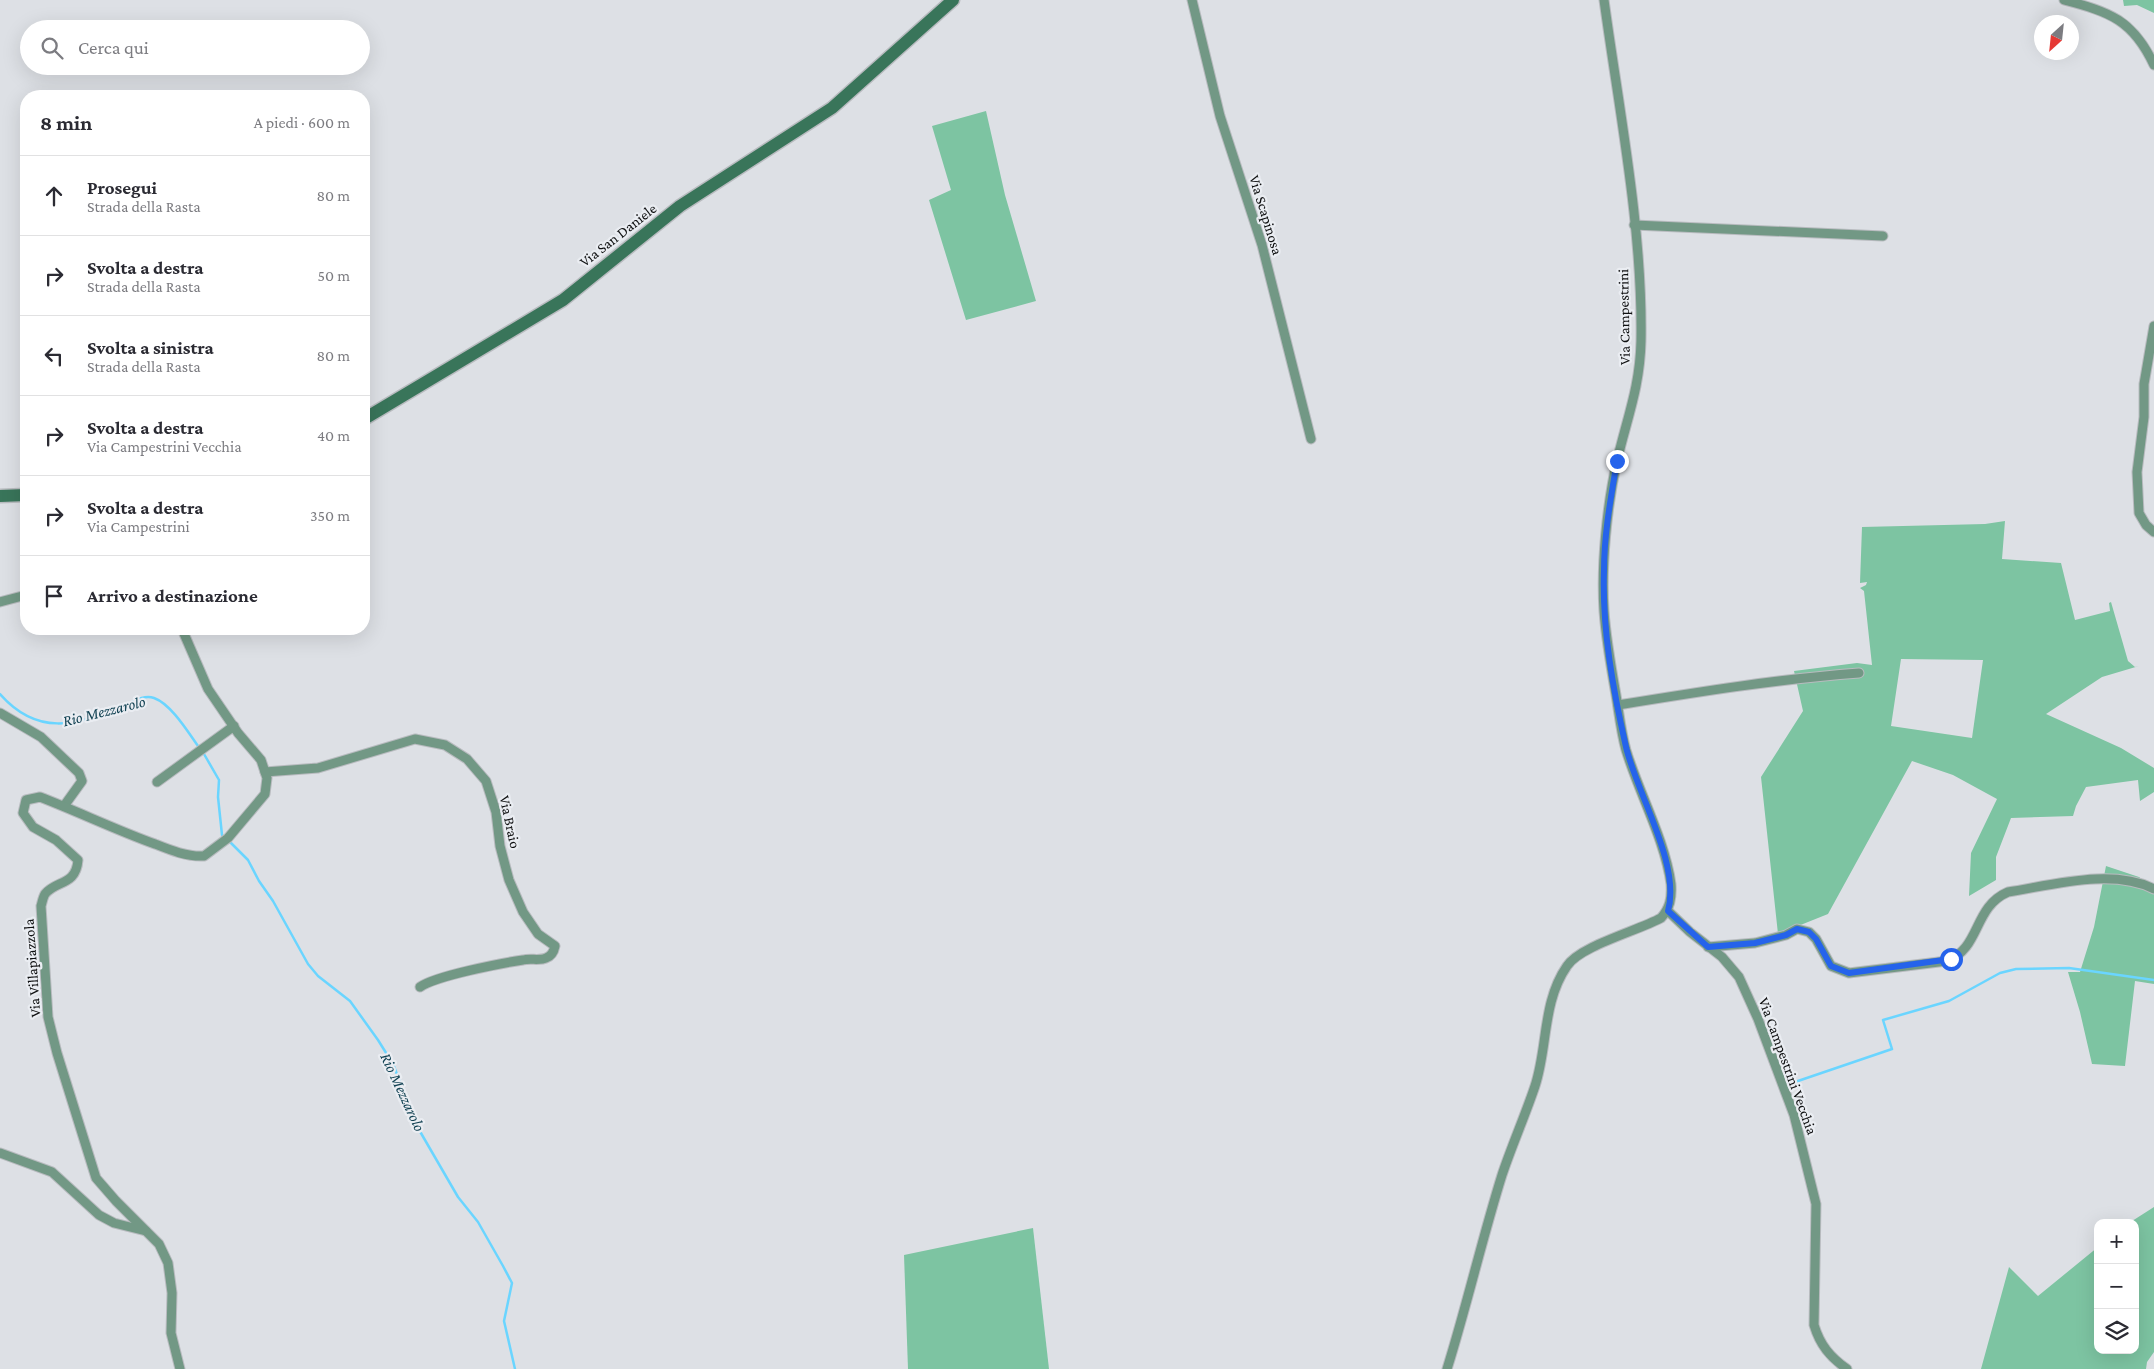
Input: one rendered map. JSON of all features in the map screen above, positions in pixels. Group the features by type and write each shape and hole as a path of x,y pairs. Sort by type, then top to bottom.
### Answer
{"street":[{"name":"Via San Daniele","path":"370,415 564,300 680,206 832,108 952,0"},
{"name":"Via Scapinosa","path":"1192,0 1220,116 1262,245 1311,439"},
{"name":"Via Campestrini","path":"1604,0 1634,225 1641,341 1636,395 1617,461 1604,570 1604,610 1626,750 1652,821 1671,884 1671,900 1668,911"},
{"path":"2064,0 2094,8 2122,21 2144,46 2154,65"},
{"path":"1634,225 1883,236"},
{"path":"2154,326 2144,384 2144,417 2137,472 2139,513 2146,525 2154,532"},
{"path":"0,496 20,495"},
{"path":"0,602 20,597"},
{"path":"185,635 208,689 261,760 265,772"},
{"path":"1618,705 1722,688 1860,673"},
{"path":"0,714 41,737 80,773 82,781 64,806"},
{"path":"157,782 234,726"},
{"name":"Via Braio","path":"265,772 318,768 415,739 445,745 467,759 486,781 496,812 500,846 509,880 523,912 538,934 555,946 553,953 546,958 524,959 427,982 420,987"},
{"name":"Via Villapiazzola","path":"180,1369 171,1333 172,1293 168,1263 160,1244 116,1201 96,1178 57,1053 48,1017 41,906 46,894 67,881 78,870 78,860 56,840 33,827 23,813 26,800 40,797 163,848 179,853 204,856 228,838 266,794 267,778 265,772"},
{"path":"1708,947 1755,943 1786,935 1795,930 1803,930 1816,939 1831,966 1849,973 1866,972 1947,961 1959,956 1967,947 1988,907 1996,899 2008,892 2101,879 2129,881 2154,889"},
{"path":"1447,1369 1502,1175 1535,1086 1540,1068 1545,1027 1563,973 1580,953 1647,926 1661,918 1668,911"},
{"name":"Via Campestrini Vecchia","path":"1668,911 1722,957 1739,977 1758,1019 1794,1115 1816,1204 1814,1325 1826,1352 1847,1369"},
{"path":"0,1153 52,1172 99,1215 114,1223 147,1231"}],"green space":[{"path":"2123,0 2154,0 2154,13 2137,5 2124,6"},
{"path":"986,111 1005,195 1036,301 966,320 929,200 951,190 932,126"},
{"path":"2005,521 2002,559 2061,563 2075,620 2110,611 2109,603 2111,602 2128,661 2135,667 2139,666 2102,677 2046,714 2121,748 2154,768 2154,792 2140,801 2138,780 2086,787 2073,816 2011,818 1996,857 1996,880 1969,896 1971,853 1997,799 1953,775 1912,761 1828,914 1778,934 1761,777 1803,711 1794,671 1857,663 1872,665 1864,591 1860,588 1866,585 1867,582 1860,583 1862,527 1985,524","holes":["1901,659 1983,660 1972,738 1891,726"]},
{"path":"2106,866 2139,877 2154,887 2154,984 2135,981 2125,1066 2092,1064 2080,1012 2068,972 2080,972 2094,927"},
{"path":"2154,1207 2154,1352 2147,1362 2146,1369 1981,1369 2009,1267 2038,1296 2094,1250 2094,1354 2139,1354 2139,1219 2135,1219"},
{"path":"1033,1228 1049,1369 908,1369 904,1255"}],"waterway":[{"name":"Rio Mezzarolo","path":"0,694 14,707 28,716 42,722 57,723 88,719 105,714 142,698 154,698 173,712 198,746"},
{"name":"Rio Mezzarolo","path":"204,754 219,780 218,797 222,835"},
{"name":"Rio Mezzarolo","path":"229,841 248,860 308,964 318,976 350,1001 378,1040 393,1064 418,1128 458,1197 478,1222 503,1266 512,1283 504,1321 515,1369"},
{"path":"1795,1082 1892,1049 1883,1020 1949,1001 2000,973 2016,969 2069,968 2154,980"}],"route":[{"path":"1617,461 1604,570 1604,610 1610,660 1626,750 1652,821 1671,884 1671,900 1668,911 1708,947 1755,943 1786,935 1797,929 1809,932 1819,942 1831,966 1849,973 1951,959"}]}
